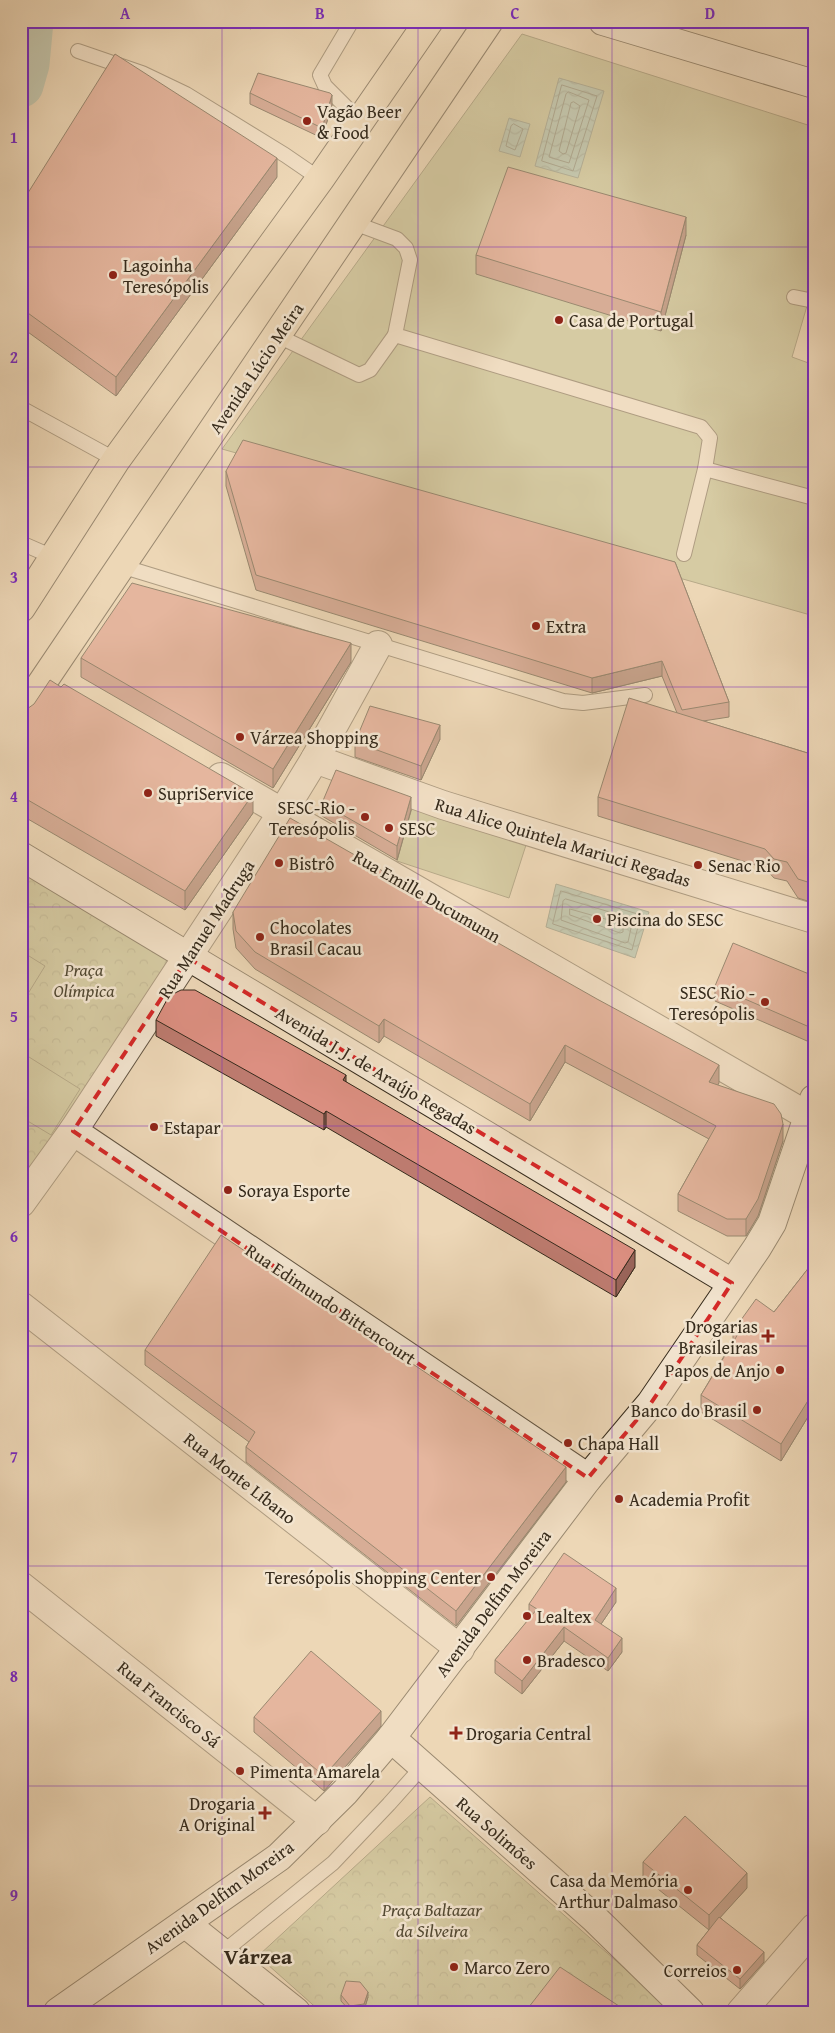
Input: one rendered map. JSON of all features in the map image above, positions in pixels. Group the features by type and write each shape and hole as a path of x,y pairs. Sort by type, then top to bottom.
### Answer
{"main road":[{"path":"21,608 116,460 320,179 429,21"},
{"name":"Avenida Lúcio Meira","path":"21,714 489,21"}],"street":[{"path":"603,21 814,84"},
{"name":"Rua Manuel Madruga","path":"21,1204 73,1131 282,813 315,759 378,645"},
{"path":"46,676 72,690"},
{"name":"Rua Alice Quintela Mariuci Regadas","path":"315,759 443,805 814,919"},
{"name":"Rua Emille Ducumunn","path":"198,764 282,813 811,1108"},
{"name":"Avenida J. J. de Araújo Regadas","path":"21,856 732,1283"},
{"name":"Avenida Delfim Moreira","path":"58,2012 279,1857 317,1821 391,1738 588,1478 651,1403 694,1343 772,1223 811,1108"},
{"name":"Rua Edimundo Bittencourt","path":"73,1131 588,1478"},
{"name":"Rua Monte Líbano","path":"21,1306 460,1649"},
{"name":"Rua Francisco Sá","path":"21,1586 317,1821"},
{"name":"Rua Solimões","path":"391,1738 594,1918 690,2012"},
{"path":"186,1924 296,2012"},
{"path":"741,2012 814,1928"}],"lane":[{"path":"352,21 320,75 325,86 360,121"},
{"path":"78,51 142,73 186,94 285,155 320,179"},
{"path":"278,336 359,375 370,370 395,335 410,260 406,248 397,239 354,223"},
{"path":"794,297 814,301"},
{"path":"395,335 701,427 710,438 705,469 684,554"},
{"path":"21,408 116,460"},
{"path":"705,469 814,498"},
{"path":"21,543 53,557"},
{"path":"121,566 563,701 582,703 645,695"},
{"path":"222,1953 334,1862 422,1767"}],"highlighted area":[{"path":"188,958 732,1283 651,1403 588,1478 73,1131"}],"green space":[{"name":"Casa de Portugal","path":"522,34 814,127 814,282 792,357 814,365 814,616 222,449"},
{"path":"412,808 526,845 509,898 397,861"},
{"name":"Praça Olímpica","path":"21,865 169,958 70,1123 21,1185"},
{"path":"21,951 45,966 21,1005"},
{"path":"21,1052 80,1089 51,1135 21,1117"},
{"name":"Praça Baltazar da Silveira","path":"430,1797 673,2012 321,2012 258,1956"}],"water":[{"path":"559,78 604,91 578,178 535,166"},
{"path":"509,118 530,124 520,157 499,151"},
{"name":"Piscina do SESC","path":"556,884 649,912 635,958 546,927"}],"building":[{"name":"Lagoinha Teresópolis","path":"115,54 277,158 116,377 21,308 21,204"},
{"name":"Vagão Beer & Food","path":"258,73 330,93 332,95 322,128 250,93"},
{"path":"508,167 686,217 661,312 476,255"},
{"path":"243,440 675,562 729,702 682,710 662,661 592,678 256,575 226,471"},
{"name":"Várzea Shopping","path":"132,583 351,643 273,769 81,658"},
{"path":"50,680 61,687 64,684 253,794 185,891 21,796 21,718 27,709 34,704"},
{"path":"629,698 814,755 814,884 798,879 787,862 774,859 765,849 598,797"},
{"path":"370,706 440,725 421,766 355,742"},
{"name":"SESC-Rio - Teresópolis","path":"336,770 411,797 397,846 322,803"},
{"path":"290,818 388,874 387,877 447,914 597,999 719,1065 709,1082 774,1104 781,1114 783,1124 758,1199 746,1219 727,1219 678,1194 716,1126 565,1045 530,1104 384,1019 379,1026 255,952 236,931 233,912"},
{"path":"733,943 814,976 814,1029 715,986"},
{"path":"181,990 195,990 346,1075 343,1080 635,1250 616,1280 326,1111 324,1114 156,1020 169,996"},
{"path":"221,1235 566,1467 456,1611 246,1447 255,1432 145,1350"},
{"path":"814,1261 814,1381 809,1388 814,1391 781,1444 701,1395 738,1334 733,1331 756,1299 774,1312"},
{"path":"564,1553 616,1588 595,1620 622,1638 608,1658 564,1627 522,1681 495,1660 537,1609 529,1604"},
{"path":"311,1651 381,1711 324,1776 254,1717"},
{"path":"685,1816 747,1873 709,1915 643,1862"},
{"path":"719,1917 764,1952 740,1979 697,1945"},
{"path":"560,1967 625,2010 628,2012 525,2012"},
{"path":"346,1981 360,1982 368,1992 364,2004 350,2006 341,1995"}],"waterway":[{"path":"21,85 27,64 31,21"}],"place":[{"name":"Vagão Beer & Food","path":"307,121"},
{"name":"Lagoinha Teresópolis","path":"113,275"},
{"name":"Casa de Portugal","path":"559,320"},
{"name":"Extra","path":"536,626"},
{"name":"Várzea Shopping","path":"240,737"},
{"name":"SupriService","path":"148,793"},
{"name":"SESC-Rio - Teresópolis","path":"365,817"},
{"name":"SESC","path":"389,828"},
{"name":"Bistrô","path":"279,863"},
{"name":"Senac Rio","path":"698,865"},
{"name":"Piscina do SESC","path":"597,919"},
{"name":"Chocolates Brasil Cacau","path":"260,937"},
{"name":"SESC Rio - Teresópolis","path":"765,1002"},
{"name":"Estapar","path":"154,1127"},
{"name":"Soraya Esporte","path":"228,1190"},
{"name":"Drogarias Brasileiras","path":"768,1336"},
{"name":"Papos de Anjo","path":"780,1370"},
{"name":"Banco do Brasil","path":"757,1410"},
{"name":"Chapa Hall","path":"568,1443"},
{"name":"Academia Profit","path":"619,1499"},
{"name":"Teresópolis Shopping Center","path":"491,1577"},
{"name":"Lealtex","path":"527,1616"},
{"name":"Bradesco","path":"527,1660"},
{"name":"Drogaria Central","path":"456,1733"},
{"name":"Pimenta Amarela","path":"240,1771"},
{"name":"Drogaria A Original","path":"265,1813"},
{"name":"Casa da Memória Arthur Dalmaso","path":"688,1890"},
{"name":"Marco Zero","path":"454,1967"},
{"name":"Correios","path":"737,1970"}],"district":[{"name":"Várzea","path":"258,1956"}]}
